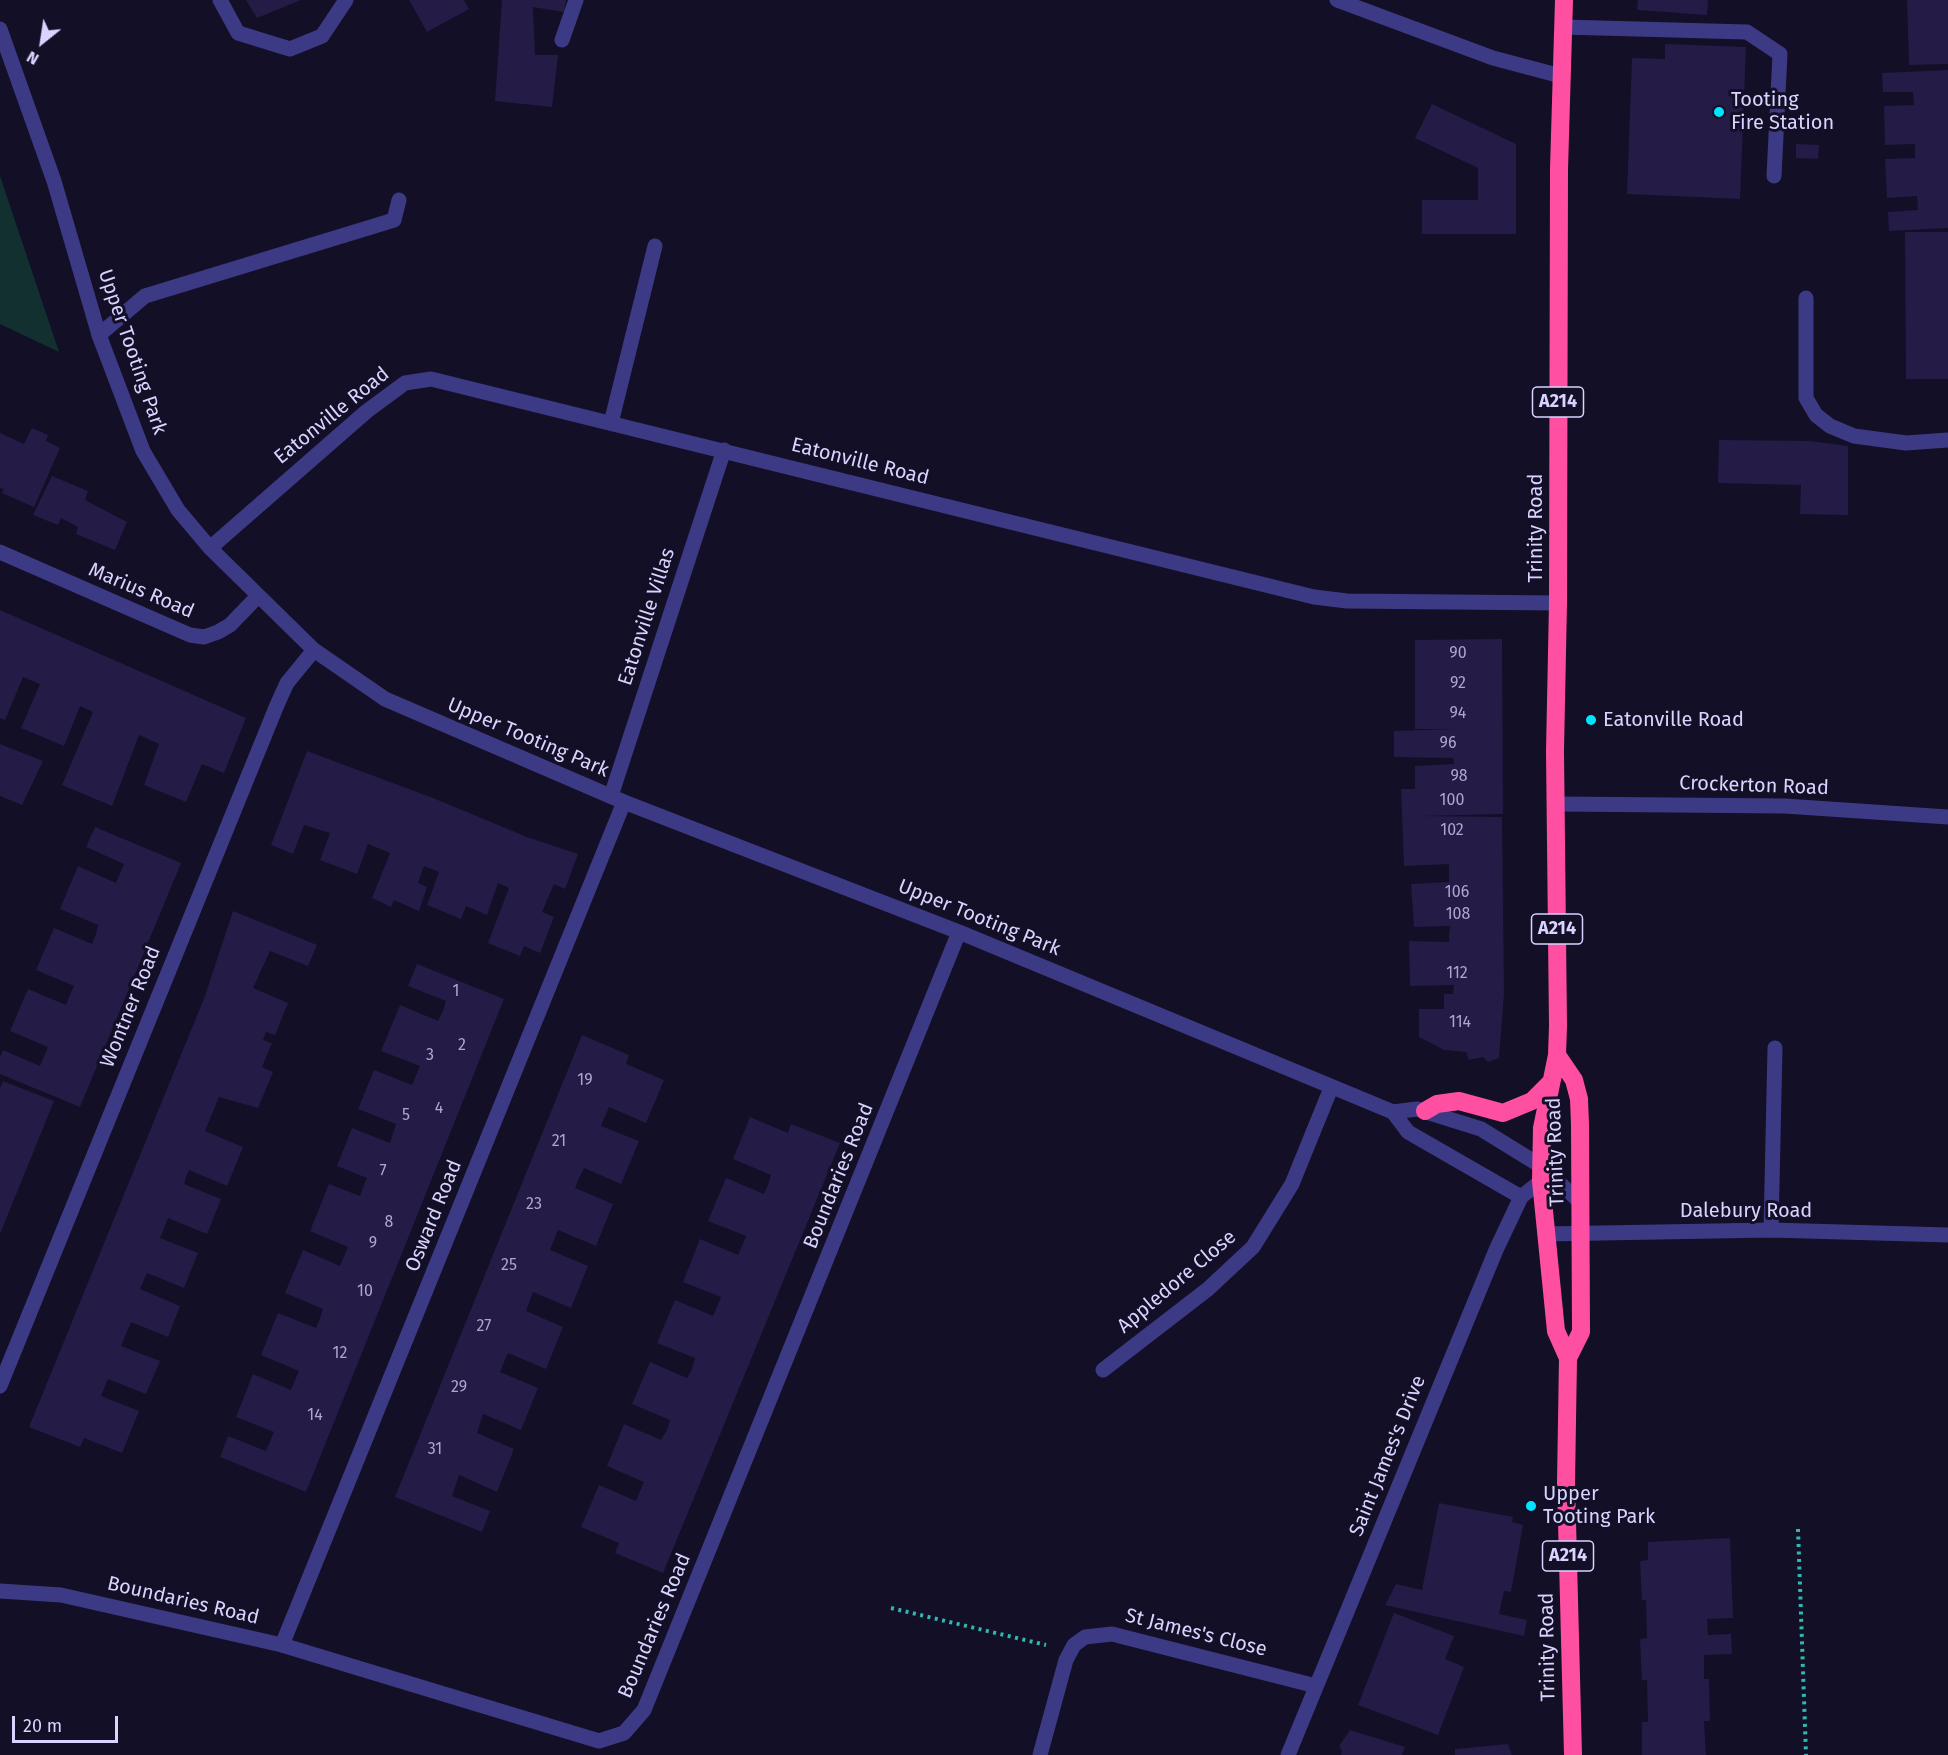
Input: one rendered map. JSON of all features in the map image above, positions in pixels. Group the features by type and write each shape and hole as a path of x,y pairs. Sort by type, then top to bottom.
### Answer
{"highway":[{"name":"Trinity Road","path":"1564,0 1561,76 1555,751 1558,804 1557,1055 1542,1128 1541,1174 1556,1330 1568,1358 1566,1483 1573,1755"},
{"name":"Trinity Road","path":"1557,1055 1574,1080 1579,1099 1581,1332 1568,1358"},
{"path":"1425,1111 1437,1104 1459,1101 1503,1113 1535,1099 1551,1083"}],"street":[{"path":"220,0 238,33 290,49 322,36 346,0"},
{"path":"562,40 576,0"},
{"path":"1337,0 1520,66 1561,76"},
{"path":"1563,27 1748,32 1780,54 1774,176"},
{"name":"Upper Tooting Park","path":"0,29 54,181 99,335 143,451 178,510 210,548 314,650 385,699 617,799 959,932 1179,1021 1331,1088 1393,1112 1425,1111 1481,1129 1580,1202"},
{"path":"99,335 145,296 394,220 399,201"},
{"path":"611,423 655,246"},
{"path":"1806,298 1806,398 1816,415 1830,426 1854,436 1906,443 1948,440"},
{"name":"Eatonville Road","path":"210,548 319,450 405,383 431,379 1314,597 1347,601 1558,603"},
{"name":"Eatonville Villas","path":"617,799 724,450"},
{"name":"Marius Road","path":"0,552 190,636 204,637 230,625 258,596"},
{"name":"Wontner Road","path":"0,1386 287,683 314,650"},
{"name":"Osward Road","path":"282,1645 617,799"},
{"name":"Crockerton Road","path":"1558,804 1785,806 1948,817"},
{"name":"Boundaries Road","path":"0,1591 61,1595 282,1645 599,1741 624,1733 644,1710 959,932"},
{"path":"1772,1230 1774,1048"},
{"name":"Appledore Close","path":"1103,1370 1208,1289 1253,1247 1292,1184 1331,1088"},
{"name":"Upper Tooting Park","path":"1393,1112 1408,1132 1521,1197"},
{"name":"Saint James's Drive","path":"1288,1755 1486,1273 1521,1197 1541,1174"},
{"name":"Dalebury Road","path":"1545,1234 1772,1230 1948,1235"},
{"name":"St James's Close","path":"1069,1653 1085,1637 1112,1634 1316,1686"},
{"path":"1040,1755 1060,1677 1069,1653"}],"path":[{"path":"1798,1528 1806,1755"},
{"path":"891,1608 1054,1646 1069,1653"}],"green space":[{"path":"0,176 59,352 0,324"}],"building":[{"path":"246,0 301,0 257,18"},
{"path":"409,0 464,0 469,9 427,32"},
{"path":"502,0 566,0 564,12 533,7 535,55 558,55 552,107 495,101"},
{"path":"1638,0 1708,0 1707,15 1637,10"},
{"path":"1907,0 1948,0 1948,64 1909,65"},
{"path":"1665,44 1746,47 1740,199 1627,194 1632,58 1665,59"},
{"path":"1948,70 1948,228 1889,231 1888,212 1918,210 1917,196 1887,198 1885,159 1915,158 1915,144 1885,145 1884,106 1914,105 1913,92 1883,92 1882,73"},
{"path":"1432,104 1516,144 1516,234 1422,234 1422,200 1478,200 1478,168 1415,138"},
{"path":"1796,144 1819,145 1818,159 1796,158"},
{"path":"1905,232 1948,232 1948,379 1906,379"},
{"path":"32,428 48,435 46,441 60,448 34,507 2,493 4,489 0,488 0,433 24,444"},
{"path":"1719,440 1810,441 1848,446 1848,515 1800,514 1801,485 1718,483"},
{"path":"52,476 88,491 85,500 127,522 115,550 76,534 78,527 61,518 58,525 33,515"},
{"path":"0,610 246,718 224,773 202,764 186,802 144,785 159,744 139,735 112,806 62,785 93,712 80,706 64,746 21,728 40,684 23,677 5,720 0,718"},
{"path":"1502,639 1503,814 1423,816 1502,817 1504,993 1499,1058 1488,1062 1483,1057 1469,1060 1466,1052 1444,1050 1419,1037 1419,1009 1444,1009 1444,994 1453,994 1454,985 1410,986 1409,941 1449,942 1450,926 1414,927 1411,884 1449,882 1449,864 1404,866 1401,789 1415,789 1415,766 1454,764 1453,758 1394,757 1394,731 1457,729 1415,729 1415,640"},
{"path":"0,744 43,761 22,805 0,796"},
{"path":"307,751 433,798 527,837 578,854 565,889 554,884 542,912 554,917 540,953 524,946 520,956 488,943 509,888 498,883 487,915 466,906 461,919 427,905 439,872 424,866 418,883 427,887 419,911 394,900 391,907 372,898 390,853 368,844 357,874 320,860 330,833 304,825 293,854 271,845"},
{"path":"95,827 181,863 80,1107 0,1074 0,1057 3,1050 40,1066 48,1047 10,1031 28,989 66,1005 74,986 36,970 54,928 92,944 98,925 60,909 78,866 116,883 124,864 86,847"},
{"path":"233,911 317,945 308,966 270,951 253,988 288,1003 275,1035 266,1032 263,1040 272,1043 262,1067 273,1072 258,1108 219,1097 205,1131 243,1147 227,1186 189,1170 186,1177 184,1184 221,1199 207,1234 168,1218 160,1238 198,1253 184,1288 147,1273 140,1289 180,1306 168,1337 131,1322 121,1346 160,1361 146,1394 108,1379 101,1396 139,1411 122,1453 84,1438 80,1447 29,1427 205,996"},
{"path":"417,964 504,999 306,1492 220,1457 228,1436 266,1451 274,1432 236,1417 253,1374 291,1390 299,1371 261,1355 278,1313 316,1328 323,1309 285,1293 303,1250 340,1266 348,1247 310,1231 329,1184 360,1196 367,1178 337,1166 352,1128 390,1143 396,1124 358,1109 374,1070 412,1085 420,1066 381,1051 400,1005 438,1021 443,1011 446,1001 408,986"},
{"path":"582,1035 629,1055 626,1064 664,1080 646,1123 609,1107 601,1126 639,1141 621,1184 584,1168 579,1178 575,1188 613,1204 596,1246 558,1230 550,1250 588,1266 571,1308 533,1292 526,1311 563,1327 546,1369 508,1353 504,1362 500,1372 538,1388 521,1430 483,1414 477,1433 514,1449 497,1492 459,1475 452,1496 490,1511 482,1532 395,1497"},
{"path":"3,1081 54,1101 0,1234 0,1088"},
{"path":"750,1117 788,1133 791,1124 840,1143 663,1573 615,1553 619,1543 581,1527 599,1485 636,1501 644,1482 607,1466 624,1424 661,1440 667,1430 670,1420 632,1404 650,1362 687,1378 692,1369 695,1358 657,1343 675,1300 713,1316 717,1307 721,1297 683,1282 700,1239 738,1255 742,1246 746,1236 708,1221 726,1178 764,1194 768,1185 771,1175 733,1159"},
{"path":"1439,1503 1513,1517 1512,1522 1523,1525 1511,1592 1504,1591 1499,1614 1527,1620 1524,1636 1385,1605 1396,1584 1422,1590"},
{"path":"1730,1538 1733,1618 1707,1619 1708,1635 1731,1634 1732,1654 1704,1655 1704,1679 1709,1679 1710,1721 1704,1721 1706,1755 1642,1755 1642,1722 1648,1722 1647,1680 1642,1680 1640,1639 1647,1638 1646,1600 1642,1600 1640,1561 1648,1560 1648,1542"},
{"path":"1394,1613 1454,1636 1445,1659 1464,1667 1438,1735 1358,1705"},
{"path":"1350,1730 1405,1747 1402,1755 1341,1755 1342,1751 1339,1746"},
{"path":"1508,1744 1512,1755 1455,1755 1455,1749"}],"place":[{"name":"Tooting Fire Station","path":"1719,112"},
{"name":"Eatonville Road","path":"1591,720"},
{"name":"Upper Tooting Park","path":"1531,1506"}]}
